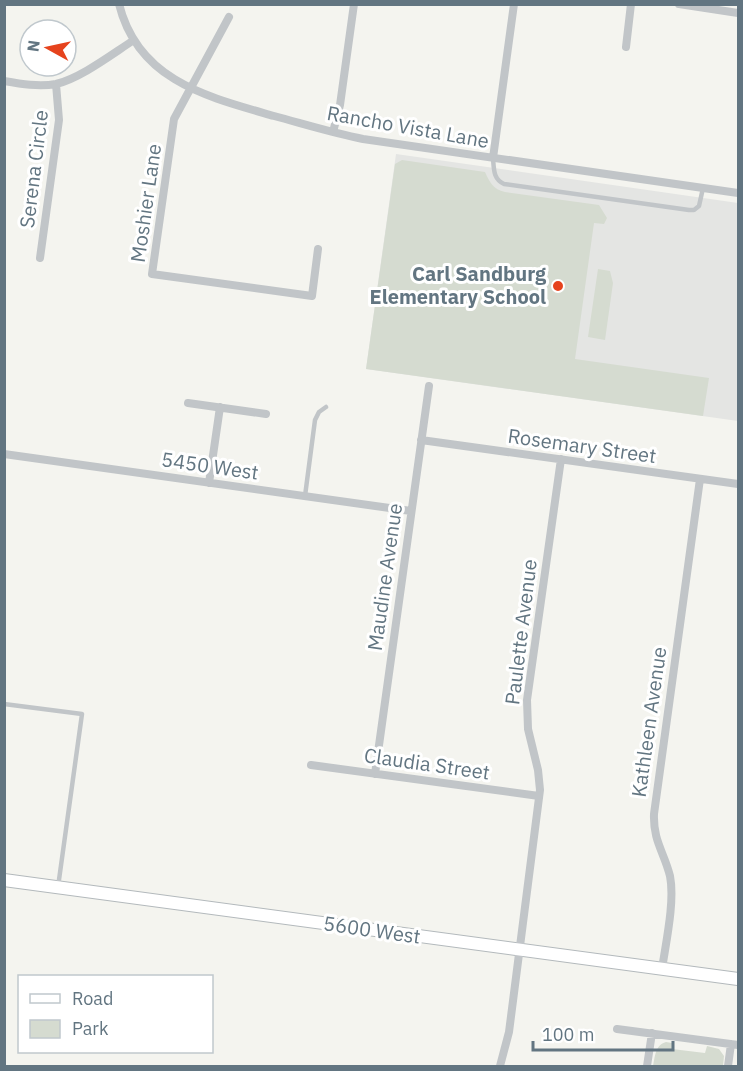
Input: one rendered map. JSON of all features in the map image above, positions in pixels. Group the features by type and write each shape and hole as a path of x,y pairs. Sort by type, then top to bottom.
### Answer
{"main road":[{"name":"5600 West","path":"4,880 738,979"}],"street":[{"name":"Rancho Vista Lane","path":"119,4 125,24 134,40 145,56 159,69 190,88 227,102 363,139 738,193"},
{"path":"333,132 340,105 354,4"},
{"path":"493,158 514,4"},
{"path":"626,47 631,4"},
{"path":"679,4 738,13"},
{"path":"190,88 229,17"},
{"path":"4,81 33,85 56,84 76,76 134,40"},
{"name":"Serena Circle","path":"40,258 59,120 56,84"},
{"name":"Moshier Lane","path":"190,88 173,124 152,274 312,296 318,249"},
{"name":"Maudine Avenue","path":"375,774 429,386"},
{"path":"188,403 266,414"},
{"path":"209,483 220,407"},
{"name":"Rosemary Street","path":"421,440 738,484"},
{"name":"5450 West","path":"4,454 411,510"},
{"name":"Paulette Avenue","path":"500,1066 509,1032 539,796 540,780 528,729 527,700 561,459"},
{"name":"Kathleen Avenue","path":"662,969 671,885 655,836 654,814 700,479"},
{"name":"Claudia Street","path":"311,765 539,796"},
{"path":"618,1029 735,1045 728,1066"},
{"path":"647,1066 652,1033"}],"lane":[{"path":"493,158 495,176 504,184 689,210 694,210 699,206 703,188"},
{"path":"304,496 315,420 319,412 326,407"},
{"path":"4,704 82,714 58,887"}],"shaded area":[{"name":"Carl Sandburg Elementary School","path":"396,154 738,203 738,421 366,369"}],"green space":[{"name":"Carl Sandburg Elementary School","path":"402,160 485,172 492,185 505,192 599,205 607,218 604,224 594,223 575,359 709,378 703,416 366,369 395,164"},
{"path":"598,269 610,271 613,283 605,340 588,337"},
{"path":"666,1042 672,1043 672,1049 705,1053 707,1046 719,1049 724,1056 723,1066 653,1066 658,1049"}],"place":[{"name":"Carl Sandburg Elementary School","path":"558,286"}]}
